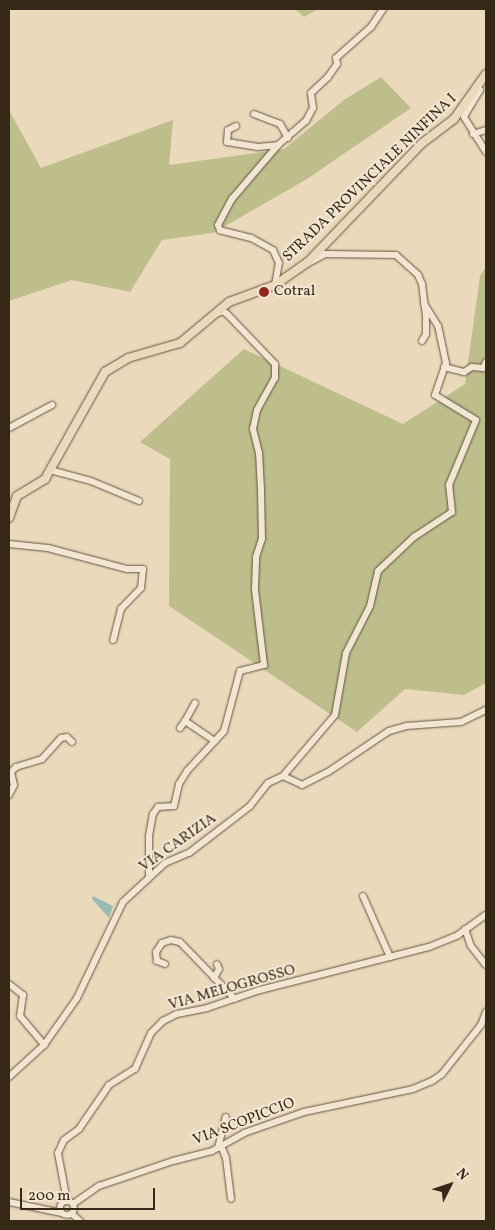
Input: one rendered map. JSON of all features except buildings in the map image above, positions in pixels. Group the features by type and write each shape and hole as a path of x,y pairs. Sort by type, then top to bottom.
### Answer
{"main road":[{"name":"STRADA PROVINCIALE NINFINA I","path":"9,518 17,496 43,481 105,372 128,358 180,342 229,302 275,285 307,263 421,144 454,119 486,74"}],"street":[{"path":"275,285 279,263 273,250 251,238 220,230 218,225 232,200 278,145 306,121 313,108 311,93 328,78 337,64 336,58 371,27 383,9"},
{"path":"477,87 480,90 464,117 486,152"},
{"path":"254,114 273,119 280,124 288,138"},
{"path":"236,126 228,130 227,142 257,147 278,145"},
{"path":"473,134 486,130"},
{"path":"307,263 325,254 396,255 418,275 424,304 426,334 422,341"},
{"path":"424,304 438,326 444,367 464,372 472,367 483,368 486,362"},
{"path":"149,877 149,836 153,814 158,807 174,806 179,784 187,771 224,730 233,707 240,671 264,665 255,588 256,557 262,539 262,492 259,453 252,429 257,410 276,376 275,364 268,353 226,313 217,311"},
{"name":"VIA CARIZIA","path":"9,1077 44,1045 77,998 123,902 165,863 204,842 250,806 268,782 283,776 335,715 346,652 370,606 378,571 414,537 452,512 450,485 476,420 435,395 444,367"},
{"path":"9,428 52,405"},
{"path":"50,470 92,481 139,501"},
{"path":"9,544 48,548 126,569 143,569 141,588 121,609 113,640"},
{"path":"180,728 195,703"},
{"path":"283,776 302,785 328,772 388,731 406,726 461,722 486,710"},
{"path":"185,720 215,741"},
{"path":"9,795 14,785 11,772 16,767 42,759 61,738 67,737 72,742"},
{"path":"363,896 390,957"},
{"name":"VIA MELOGROSSO","path":"72,1214 58,1153 61,1147 79,1129 109,1085 135,1069 151,1033 177,1014 443,942 465,930 486,915"},
{"path":"465,930 471,946 486,963"},
{"path":"165,964 157,961 156,952 162,943 171,940 180,942 187,954 235,999"},
{"path":"214,978 219,969 217,964"},
{"path":"9,984 23,996 20,1016 44,1045"},
{"name":"VIA SCOPICCIO","path":"70,1202 99,1186 220,1147 244,1133 304,1112 413,1089 432,1081 442,1074 481,1026 486,1012"},
{"path":"226,1117 220,1147 226,1158 230,1199"},
{"path":"9,1202 72,1214 80,1221"},
{"path":"62,1213 60,1207 70,1202"}],"green space":[{"path":"295,9 318,9 304,17"},
{"path":"381,77 411,108 307,179 213,233 162,240 130,292 72,280 9,301 9,110 41,168 173,120 169,165 284,149 344,100"},
{"path":"486,267 486,683 464,695 405,689 357,732 169,606 170,459 140,442 244,349 403,424 465,384 480,276"}],"water":[{"path":"93,896 113,906 109,918 92,899"}],"place":[{"name":"Cotral","path":"264,292"}]}
